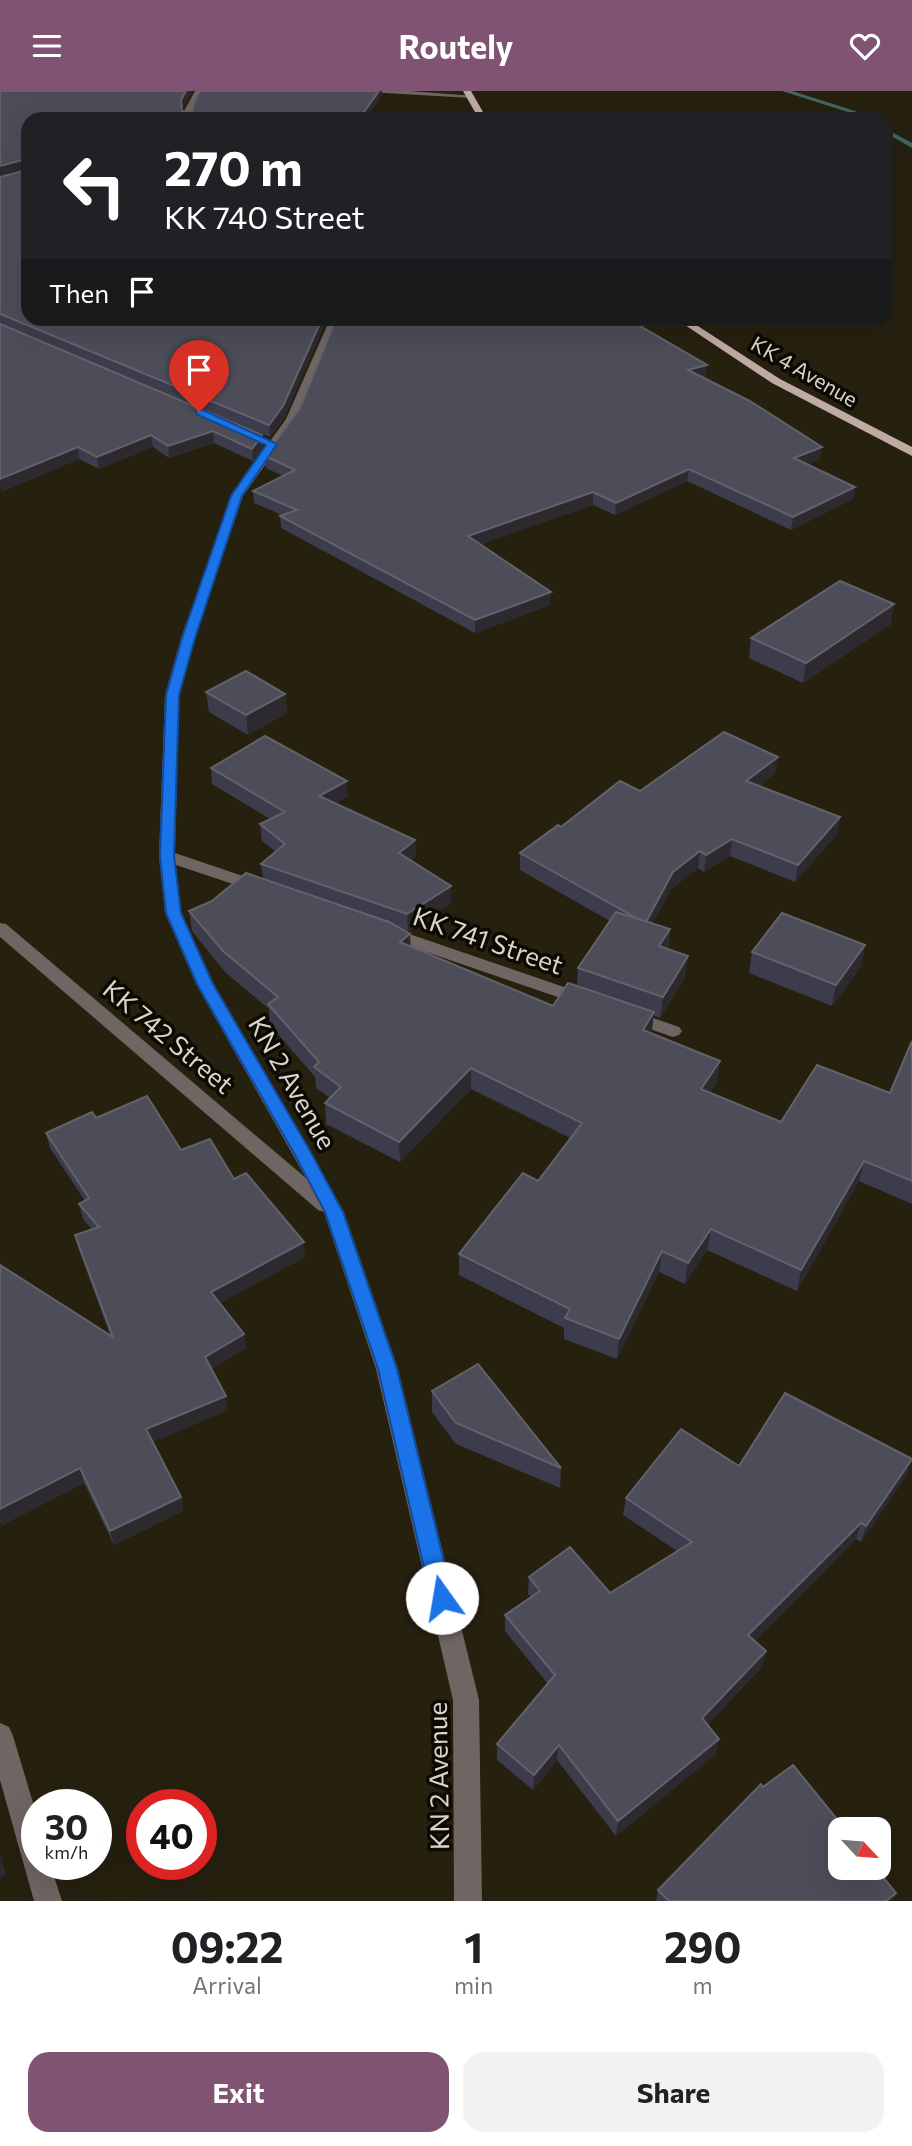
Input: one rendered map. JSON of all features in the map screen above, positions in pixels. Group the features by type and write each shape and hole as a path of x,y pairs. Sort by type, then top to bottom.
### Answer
{"main road":[{"path":"469,93 479,112"},
{"name":"KK 4 Avenue","path":"692,326 776,381 912,453"}],"street":[{"path":"189,112 199,91"},
{"path":"355,91 469,93"},
{"name":"KN 2 Avenue","path":"332,326 292,419 266,441 237,496 188,638 172,695 167,856 173,913 205,984 334,1212 387,1369 466,1700 468,1901"},
{"path":"167,856 271,892"},
{"name":"KK 742 Street","path":"0,928 334,1212"},
{"name":"KK 741 Street","path":"375,928 673,1031"},
{"path":"0,1736 21,1808"},
{"path":"42,1880 48,1901"}],"building":[{"path":"0,91 186,91 181,100 182,111 192,112 21,112 21,160 0,166"},
{"path":"200,91 379,91 364,112 192,112"},
{"path":"21,172 21,323 0,314 0,177"},
{"path":"0,324 262,435 252,449 213,431 168,446 151,435 97,457 78,447 0,479"},
{"path":"29,326 319,326 283,406 269,425"},
{"path":"333,326 640,326 707,365 688,370 750,401 822,447 794,458 855,487 793,517 689,469 616,503 593,492 468,536 551,592 475,620 280,516 297,510 253,491 295,470 265,456 300,408"},
{"path":"840,581 894,604 806,663 751,638"},
{"path":"246,671 285,694 246,715 206,692"},
{"path":"724,732 778,757 746,781 840,817 798,865 732,839 706,855 700,851 673,872 646,922 520,853 558,825 561,827 620,781 640,791"},
{"path":"265,736 347,781 319,796 415,840 399,853 451,886 407,914 261,864 285,844 260,824 285,812 211,768"},
{"path":"246,873 389,922 410,934 400,942 553,1006 568,983 654,1012 643,1030 720,1061 701,1089 781,1122 817,1065 890,1093 912,1041 912,1181 864,1161 801,1270 711,1229 688,1263 662,1251 619,1339 565,1318 570,1309 459,1254 523,1173 538,1181 582,1123 471,1068 399,1142 325,1103 341,1087 314,1067 319,1062 268,1004 278,997 223,951 189,911 212,901"},
{"path":"616,912 670,929 659,946 688,956 663,997 578,968"},
{"path":"782,913 865,945 836,985 752,952"},
{"path":"147,1096 181,1150 210,1139 234,1179 246,1173 304,1242 211,1292 244,1334 205,1357 226,1396 146,1429 181,1497 110,1531 80,1468 0,1509 0,1265 113,1337 75,1235 99,1227 79,1204 89,1198 46,1133 92,1112 96,1118"},
{"path":"478,1364 561,1468 456,1423 432,1391"},
{"path":"785,1393 912,1459 866,1526 861,1523 748,1635 766,1651 702,1718 719,1739 618,1821 559,1745 534,1775 497,1744 555,1675 505,1615 540,1591 529,1577 570,1547 610,1593 692,1542 626,1498 681,1429 739,1466"},
{"path":"793,1765 835,1817 828,1817 828,1880 886,1880 896,1893 886,1901 669,1901 658,1890 761,1784 763,1787"}],"waterway":[{"path":"785,91 853,112"},
{"path":"893,135 912,146"}],"route":[{"path":"199,412 272,444 237,496 188,638 172,695 167,856 173,913 205,984 334,1212 387,1369 442,1598"}]}
